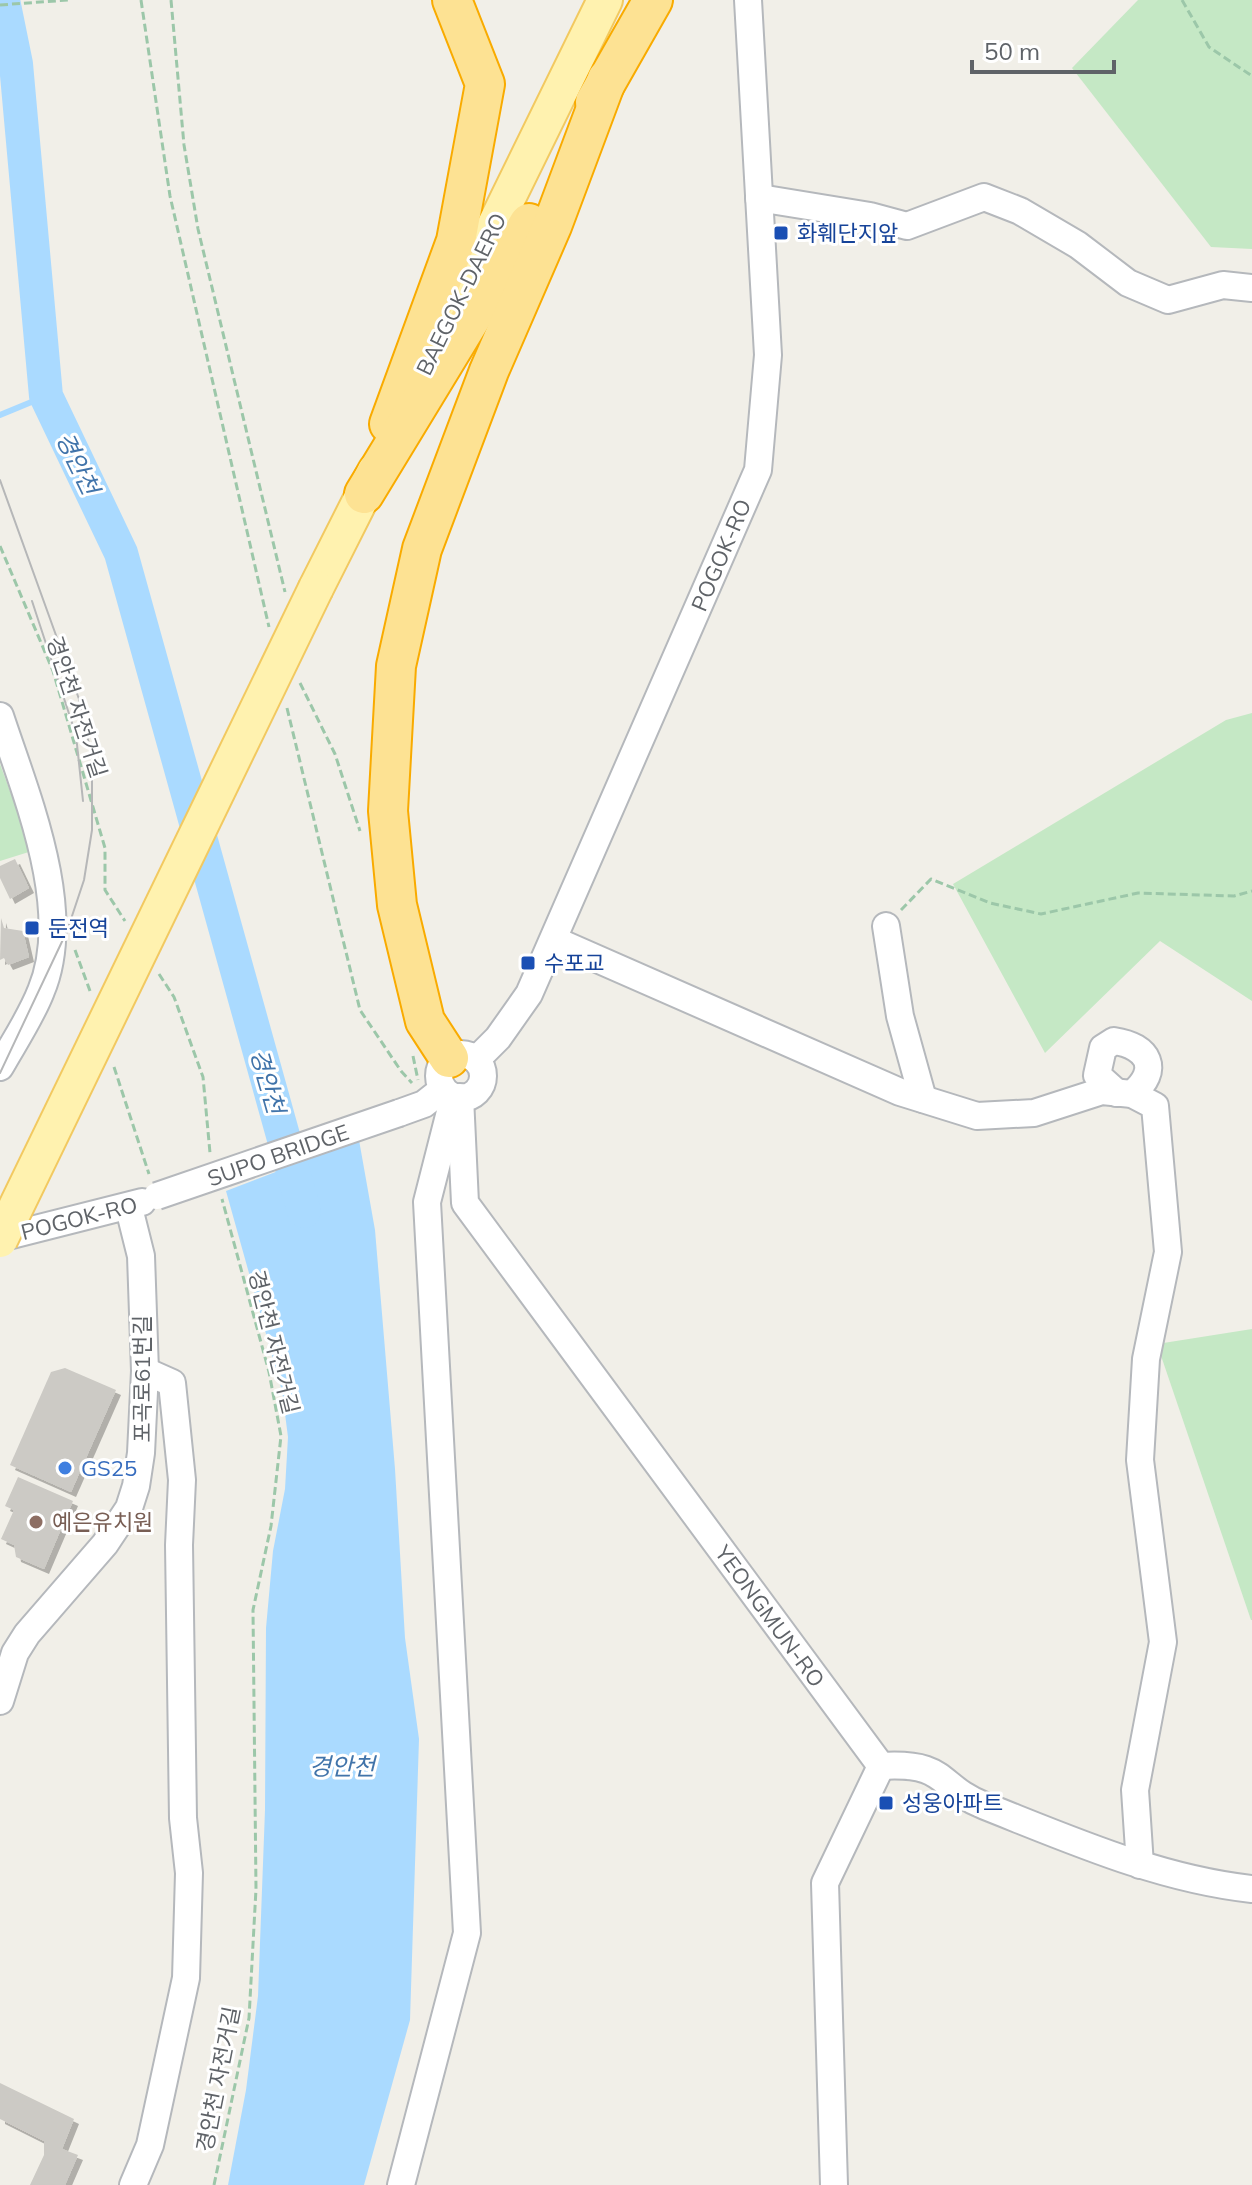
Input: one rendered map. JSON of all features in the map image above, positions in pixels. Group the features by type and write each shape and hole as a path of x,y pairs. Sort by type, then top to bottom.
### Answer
{"highway":[{"path":"364,494 456,241 485,84 452,0"},
{"path":"364,494 504,269 649,6"},
{"path":"450,1082 425,1021 397,905 388,811 396,666 422,549 489,371 552,226 607,79"}],"main road":[{"name":"BAEGOK-DAERO","path":"0,1239 302,596 364,494 605,0"}],"street":[{"name":"POGOK-RO","path":"399,1113 424,1104 450,1082 498,1038 529,994 758,470 768,355 748,0"},
{"path":"759,198 870,216 907,226 984,197 1020,211 1078,245 1128,283 1168,300 1223,285 1252,288"},
{"path":"0,716 41,846 52,917 42,990 0,1067"},
{"path":"886,926 900,1016 923,1099"},
{"path":"554,940 923,1099 977,1116 1034,1113 1102,1091 1124,1094 1155,1106 1168,1252 1146,1359 1140,1460 1163,1642 1135,1790 1140,1865"},
{"path":"401,2185 467,1933 427,1202 450,1082"},
{"name":"YEONGMUN-RO","path":"450,1082 465,1203 881,1766"},
{"name":"SUPO BRIDGE","path":"157,1196 399,1113"},
{"name":"POGOK-RO","path":"0,1239 129,1208 157,1196"},
{"name":"포곡로61번길","path":"0,1701 15,1653 27,1634 105,1544 129,1508 141,1453 145,1371 141,1256 129,1208"},
{"path":"133,2185 150,2145 186,1978 189,1873 183,1818 179,1545 182,1480 172,1383 145,1371"},
{"path":"834,2185 825,1883 881,1766 913,1764 931,1769 980,1804 1140,1865 1252,1889"}],"path":[{"path":"0,5 68,0"},
{"path":"141,0 170,196 272,640"},
{"path":"171,0 184,145 198,229 302,596"},
{"path":"1182,0 1209,47 1252,76"},
{"name":"경안천 자전거길","path":"0,546 53,671 105,848 105,890 131,930"},
{"path":"298,675 301,689 335,754 363,841"},
{"path":"285,702 360,1010 401,1071 450,1082"},
{"path":"886,926 931,879 990,903 1041,914 1138,893 1234,896 1252,891"},
{"path":"157,971 174,997 203,1077 206,1136 214,1166"},
{"path":"411,1044 450,1082"},
{"name":"경안천 자전거길","path":"214,2185 249,2018 256,1876 253,1610 271,1526 281,1436 269,1372 221,1196"}],"green space":[{"path":"1138,0 1252,0 1252,249 1211,247 1072,68"},
{"path":"1252,713 1252,1001 1160,941 1045,1053 953,884 1226,720"},
{"path":"0,764 32,851 0,861"},
{"path":"1252,1329 1252,1620 1251,1620 1157,1344"}],"water":[{"name":"경안천","path":"359,1140 375,1230 395,1469 405,1638 419,1739 410,2020 364,2185 228,2185 246,2090 258,1996 265,1810 266,1628 273,1551 285,1489 288,1437 282,1391 226,1191"}],"building":[{"path":"15,859 29,888 10,899 0,878 0,866"},
{"path":"1,918 4,928 23,931 29,957 8,965 4,958 0,960"},
{"path":"65,1368 116,1390 71,1492 10,1465 51,1372"},
{"path":"18,1477 73,1501 44,1569 16,1557 14,1545 1,1539 14,1510 5,1506"},
{"path":"0,2083 74,2119 62,2149 78,2155 65,2185 30,2185 44,2155 44,2141 0,2119"}],"waterway":[{"name":"경안천","path":"3,0 16,64 46,396 121,553 304,1211"},
{"path":"0,415 46,396"}],"tram line":[{"path":"0,480 79,699 92,758 92,830 84,880 67,931 0,1073"},
{"path":"32,601 76,735 83,801"}],"place":[{"name":"화훼단지앞","path":"781,233"},
{"name":"둔전역","path":"32,928"},
{"name":"수포교","path":"528,963"},
{"name":"GS25","path":"65,1468"},
{"name":"예은유치원","path":"36,1522"},
{"name":"성웅아파트","path":"886,1803"}]}
